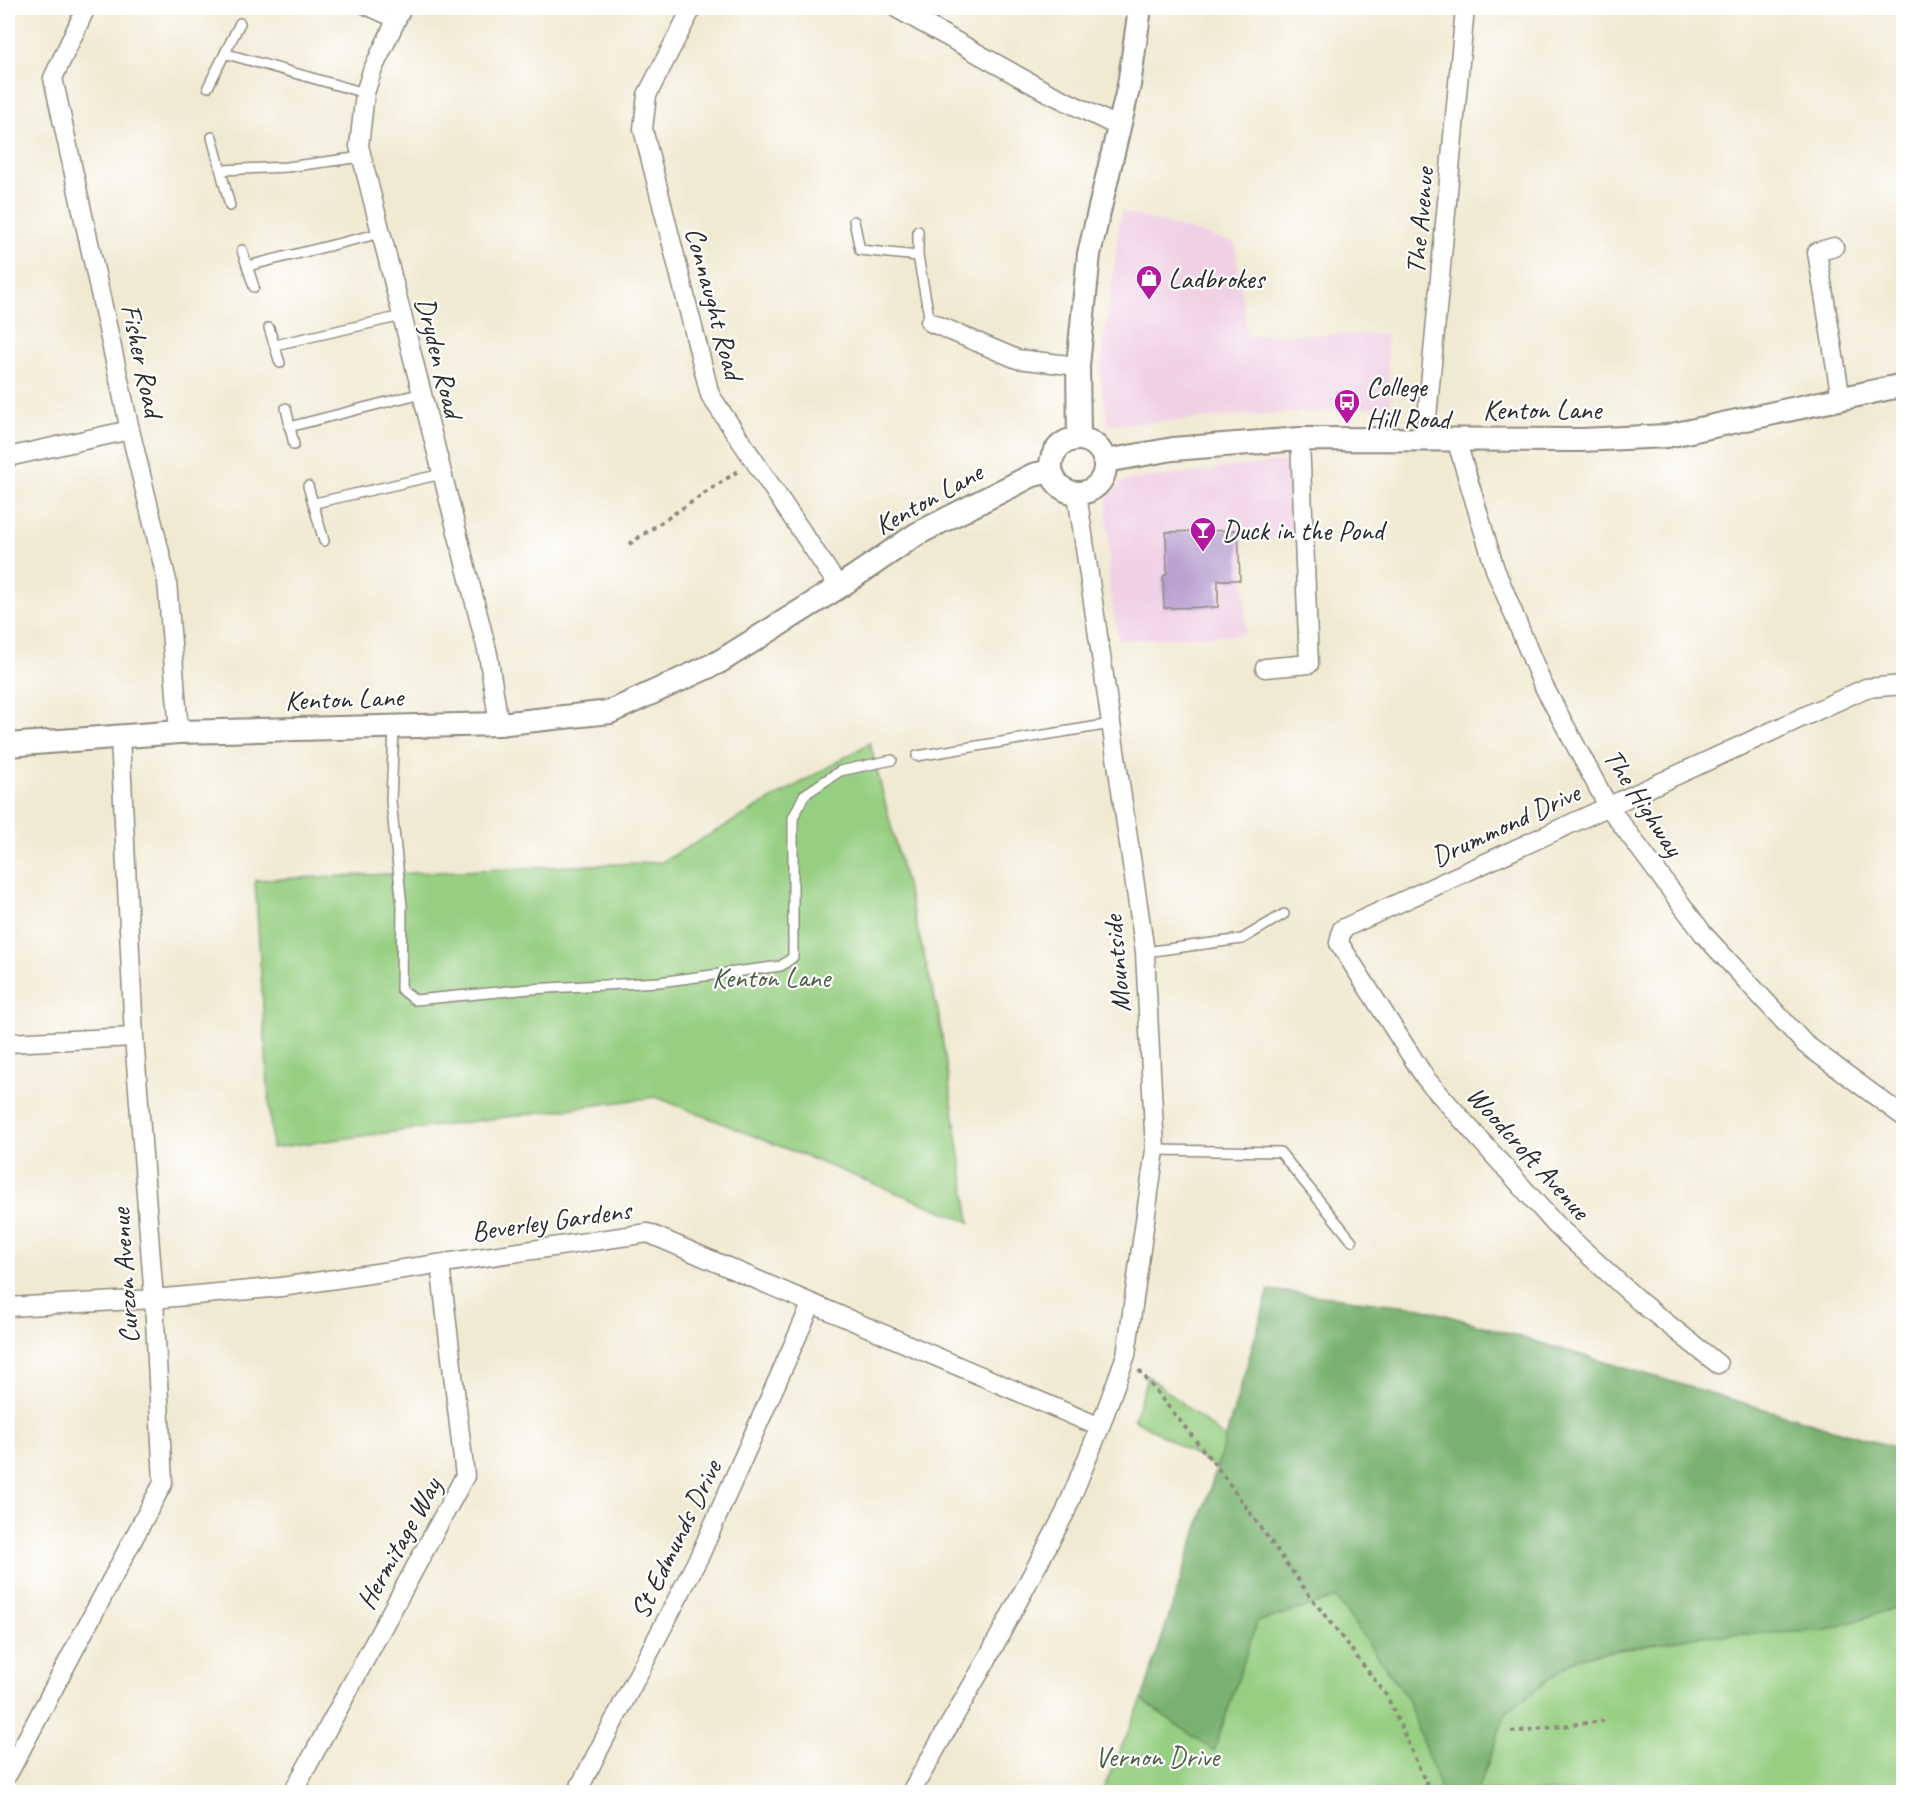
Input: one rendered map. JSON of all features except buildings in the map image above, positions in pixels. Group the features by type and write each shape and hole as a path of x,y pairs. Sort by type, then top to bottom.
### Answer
{"street":[{"name":"Fisher Road","path":"86,8 53,78 130,430 166,581 179,732"},
{"name":"Connaught Road","path":"692,8 647,96 643,129 710,395 839,587"},
{"path":"1079,438 1078,366 1089,254 1129,85 1140,8"},
{"name":"The Avenue","path":"1425,439 1465,8"},
{"path":"904,9 1045,91 1119,127"},
{"name":"Dryden Road","path":"398,15 372,71 366,93 359,146 488,654 499,724"},
{"path":"1834,247 1817,252 1841,399"},
{"path":"930,321 1017,359 1078,366"},
{"name":"Kenton Lane","path":"1106,461 1173,449 1300,439 1581,440 1667,436 1904,385"},
{"path":"8,458 130,430"},
{"path":"1079,438 1086,439 1099,447 1106,461 1104,477 1099,484 1085,493 1077,494 1060,487 1051,471 1051,463 1058,448 1071,439 1079,438"},
{"path":"1265,668 1309,664 1300,439"},
{"name":"The Highway","path":"1456,439 1495,569 1542,683 1608,806 1705,936 1805,1044 1904,1117"},
{"name":"Kenton Lane","path":"8,745 179,732 499,724 610,712 719,662 839,587 917,534 1033,475 1051,471"},
{"name":"Mountside","path":"1077,494 1145,952 1155,1150 1126,1355 1100,1427"},
{"name":"Drummond Drive","path":"1339,943 1342,929 1866,688 1904,685"},
{"name":"Curzon Avenue","path":"8,1774 163,1483 154,1299 134,1037 120,736"},
{"name":"Woodcroft Avenue","path":"1339,943 1425,1079 1556,1225 1640,1302 1718,1364"},
{"path":"8,1043 134,1037"},
{"name":"Beverley Gardens","path":"8,1308 154,1299 281,1287 648,1233 811,1305 1100,1427"},
{"name":"Hermitage Way","path":"293,1792 465,1476 440,1264"},
{"name":"St Edmunds Drive","path":"578,1792 700,1555 811,1305"},
{"path":"911,1792 986,1661 1065,1513 1100,1427"}],"lane":[{"path":"362,8 398,15"},
{"path":"208,87 227,54 240,23"},
{"path":"227,54 366,93"},
{"path":"212,137 230,206"},
{"path":"222,170 287,167 362,157"},
{"path":"854,221 860,250 918,256"},
{"path":"918,231 918,256 930,321"},
{"path":"248,266 381,232"},
{"path":"243,250 254,287"},
{"path":"275,345 402,316"},
{"path":"269,328 280,363"},
{"path":"289,427 422,393"},
{"path":"286,408 294,445"},
{"path":"315,503 442,474"},
{"path":"308,486 315,503 324,541"},
{"path":"917,756 1111,724"},
{"path":"394,727 391,801 402,906 401,989 415,1000 530,989 659,982 781,966 793,957 793,818 804,795 840,771 892,760"},
{"path":"1145,952 1242,939 1284,914"},
{"path":"1155,1150 1280,1152 1352,1241"}],"path":[{"path":"629,544 754,461"},
{"path":"1126,1355 1218,1467 1310,1596 1387,1695 1430,1792"},
{"path":"1511,1732 1604,1722"}],"shaded area":[{"path":"1121,211 1235,243 1247,335 1386,334 1391,406 1108,425 1100,376"},
{"path":"1290,460 1292,537 1243,539 1246,634 1119,640 1110,593 1107,497 1123,481"}],"green space":[{"name":"Kenton Lane","path":"870,743 938,1011 970,1222 656,1097 272,1148 255,880 662,862"},
{"path":"1269,1290 1418,1307 1903,1450 1903,1605 1825,1631 1700,1636 1578,1657 1506,1713 1477,1792 1441,1792 1406,1696 1336,1598 1257,1622 1214,1751 1142,1700 1217,1467"},
{"name":"Vernon Drive","path":"1418,1307 1903,1450 1903,1792 1102,1792 1142,1700 1217,1468 1134,1419 1148,1376 1226,1439"}],"place":[{"name":"Ladbrokes","path":"1149,301"},
{"name":"College Hill Road","path":"1347,425"},
{"name":"Duck in the Pond","path":"1203,553"}]}
